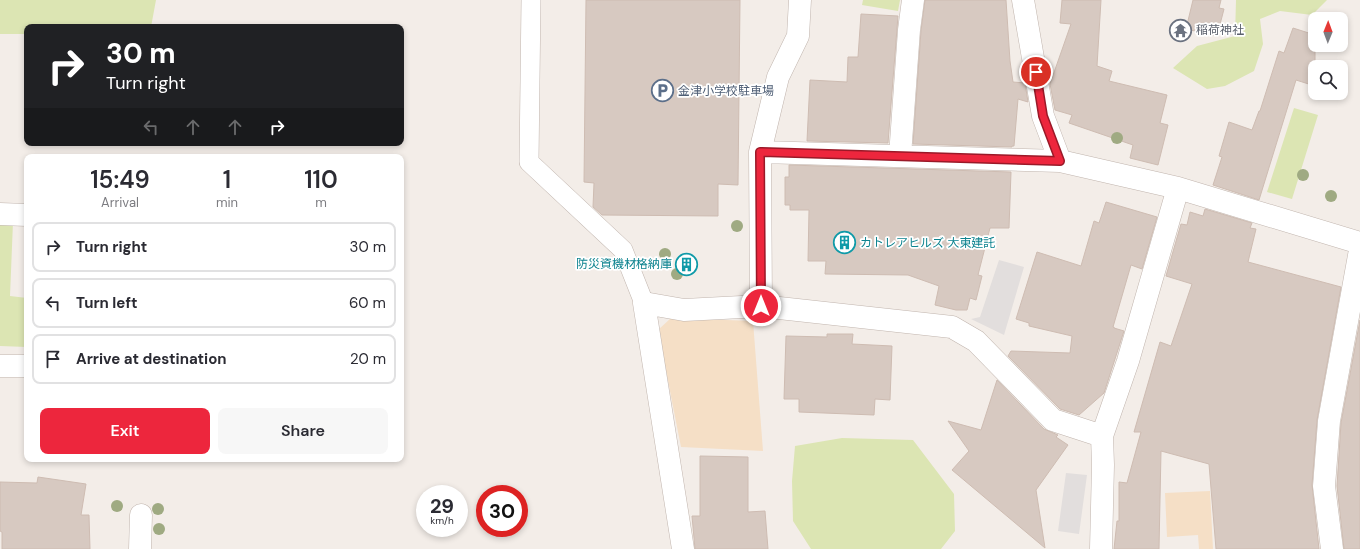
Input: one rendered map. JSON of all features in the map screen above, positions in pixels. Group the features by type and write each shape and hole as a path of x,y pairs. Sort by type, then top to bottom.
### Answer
{"street":[{"path":"761,306 760,152 778,77 798,36 800,0"},
{"path":"900,156 909,30 913,0"},
{"path":"1023,0 1043,116 1060,161"},
{"path":"760,152 1060,161 1178,188 1360,243"},
{"path":"1101,549 1103,465 1102,436 1128,361 1178,188"},
{"path":"0,214 24,215"},
{"path":"1332,549 1324,486 1329,421 1360,250"},
{"path":"683,549 644,303 684,310 761,306 952,327 976,341 1053,420 1102,436"},
{"path":"0,366 24,366"},
{"path":"140,549 141,515"}],"lane":[{"path":"531,0 530,162 623,250 644,303"}],"green space":[{"path":"0,0 156,0 152,24 24,24 24,34 0,34"},
{"path":"863,0 900,0 898,11 862,5"},
{"path":"1236,0 1327,0 1315,12 1308,12 1308,14 1280,11 1260,19 1263,44 1254,71 1225,86 1207,89 1173,68 1197,46 1235,36"},
{"path":"1294,108 1318,115 1292,199 1267,192"},
{"path":"0,222 13,222 10,296 24,298 24,347 0,346"},
{"path":"842,438 913,440 954,494 955,531 941,549 811,549 793,521 792,481 795,446"}],"sand":[{"path":"671,318 753,321 763,451 681,447 658,330"},
{"path":"1210,491 1213,549 1199,549 1198,535 1167,537 1165,493"}],"shaded area":[{"path":"999,260 1024,267 1004,335 971,319 980,317"},
{"path":"1066,473 1087,475 1079,534 1058,531"}],"building":[{"name":"金津小学校駐車場","path":"586,0 740,0 738,185 718,184 718,216 602,215 593,207 594,183 584,182"},
{"path":"925,0 1006,0 1010,61 1013,82 1025,83 1028,102 1018,99 1014,146 913,144 921,31"},
{"path":"1062,0 1101,0 1097,66 1112,71 1109,81 1167,95 1160,123 1168,125 1158,165 1130,158 1133,145 1069,123 1072,115 1055,110 1050,84 1071,24 1060,23"},
{"path":"1193,0 1221,0 1219,8 1224,9 1217,36 1186,29"},
{"path":"861,14 898,16 888,143 807,141 810,80 847,82 848,57 858,57"},
{"path":"1293,28 1308,33 1308,52 1315,52 1315,60 1308,60 1308,84 1296,80 1259,200 1213,185 1222,157 1219,156 1229,122 1252,130 1260,111 1279,51 1284,53"},
{"path":"789,165 1011,172 1009,228 990,228 978,275 982,276 976,300 970,298 967,310 956,310 935,305 939,286 908,275 825,274 826,261 808,261 809,210 790,210 790,205 785,205 785,177 789,177"},
{"path":"1106,202 1157,217 1142,269 1131,265 1113,327 1124,331 1104,393 1079,415 1060,409 1008,356 1011,351 1070,353 1072,336 1029,326 1029,323 1016,319 1037,252 1081,266 1094,221 1099,223"},
{"path":"1205,209 1252,223 1250,228 1256,229 1248,262 1341,287 1317,420 1312,485 1319,549 1216,549 1209,464 1161,451 1159,549 1114,549 1117,521 1119,521 1119,482 1127,483 1141,432 1134,432 1160,342 1171,346 1192,284 1166,276 1181,224 1187,225 1190,212 1203,216"},
{"path":"1360,320 1360,549 1344,549 1337,486 1341,423"},
{"path":"827,334 853,334 852,344 892,346 890,400 875,399 874,415 799,412 799,399 784,399 786,336 827,337"},
{"path":"997,380 1044,429 1058,435 1056,437 1068,445 1036,490 1045,548 952,470 969,451 948,421 981,430"},
{"path":"700,456 748,457 748,512 765,511 768,549 695,549 692,516 700,516"},
{"path":"38,477 86,484 81,515 89,515 90,549 2,549 2,532 0,531 0,482 37,483"}],"place":[{"name":"稲荷神社","path":"1180,30"},
{"name":"金津小学校駐車場","path":"662,91"},
{"name":"カトレアヒルズ 大東建託","path":"845,243"},
{"name":"防災資機材格納庫","path":"687,264"}],"route":[{"path":"761,306 760,152 1060,161 1043,116 1036,72"}]}
